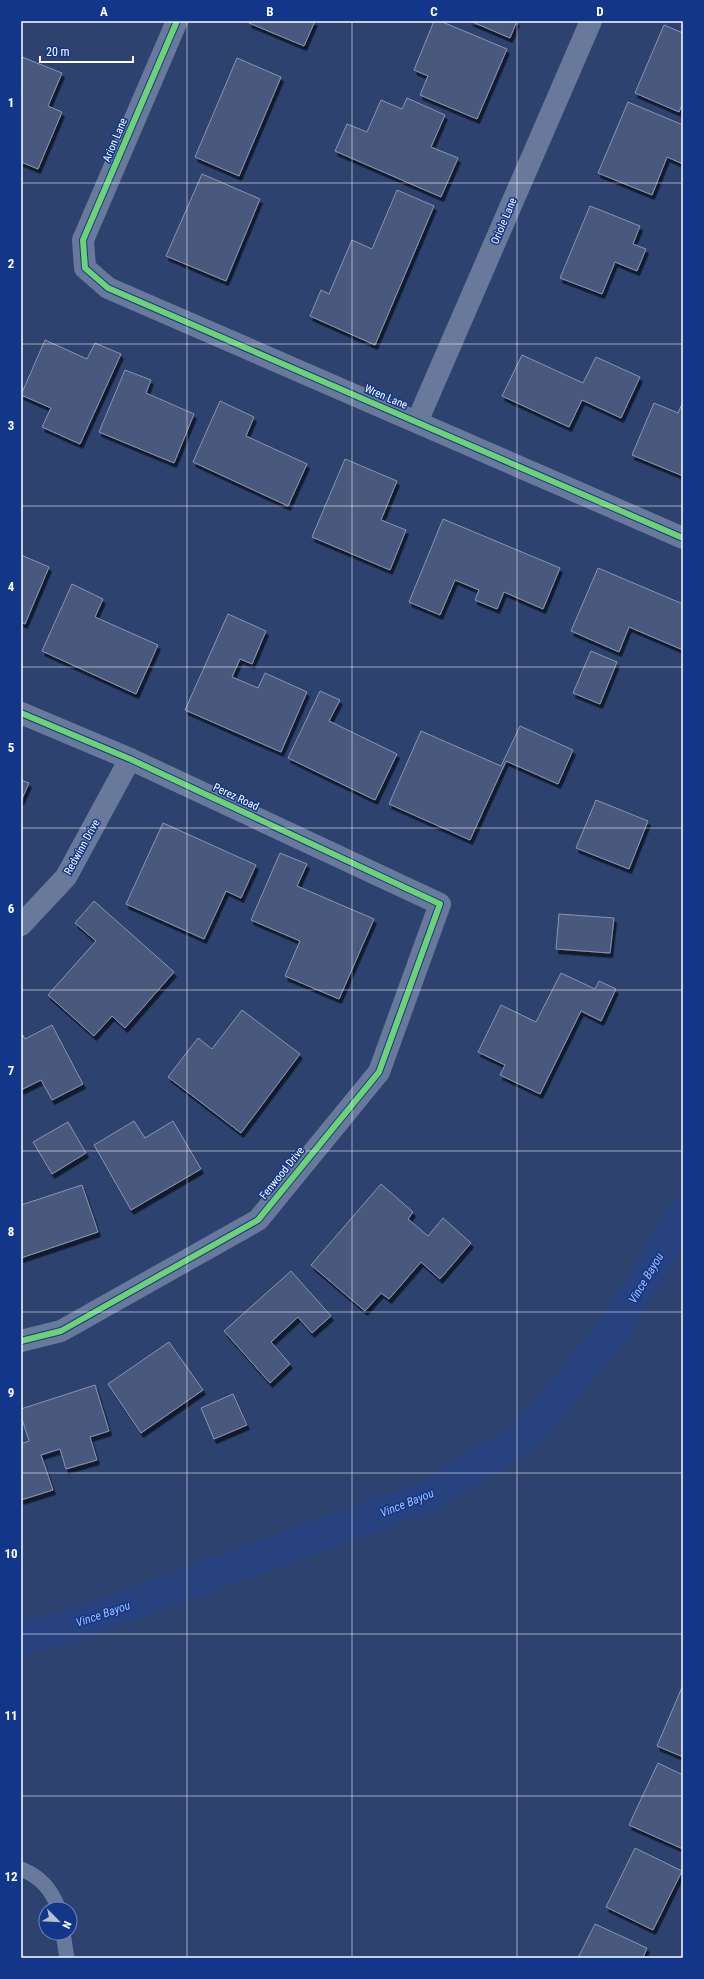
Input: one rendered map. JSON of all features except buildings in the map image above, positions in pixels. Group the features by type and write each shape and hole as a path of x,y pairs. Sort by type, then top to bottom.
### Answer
{"street":[{"name":"Arion Lane","path":"84,268 83,240 177,21"},
{"name":"Oriole Lane","path":"417,422 590,21"},
{"name":"Wren Lane","path":"84,268 108,288 683,538"},
{"name":"Perez Road","path":"21,713 130,759 440,904"},
{"name":"Redwinn Drive","path":"21,925 66,877 130,759"},
{"name":"Fenwood Drive","path":"21,1341 62,1331 258,1220 379,1072 440,904"}],"lane":[{"path":"21,1869 37,1876 50,1888 56,1901"},
{"path":"64,1941 67,1958"}],"waterway":[{"name":"Vince Bayou","path":"21,1639 80,1623 431,1495 525,1436 615,1329 683,1214"}],"cycle path":[{"path":"177,21 83,240 85,268 108,288 683,538"},
{"path":"21,713 130,759 440,904 379,1072 258,1220 61,1331 21,1341"}]}
